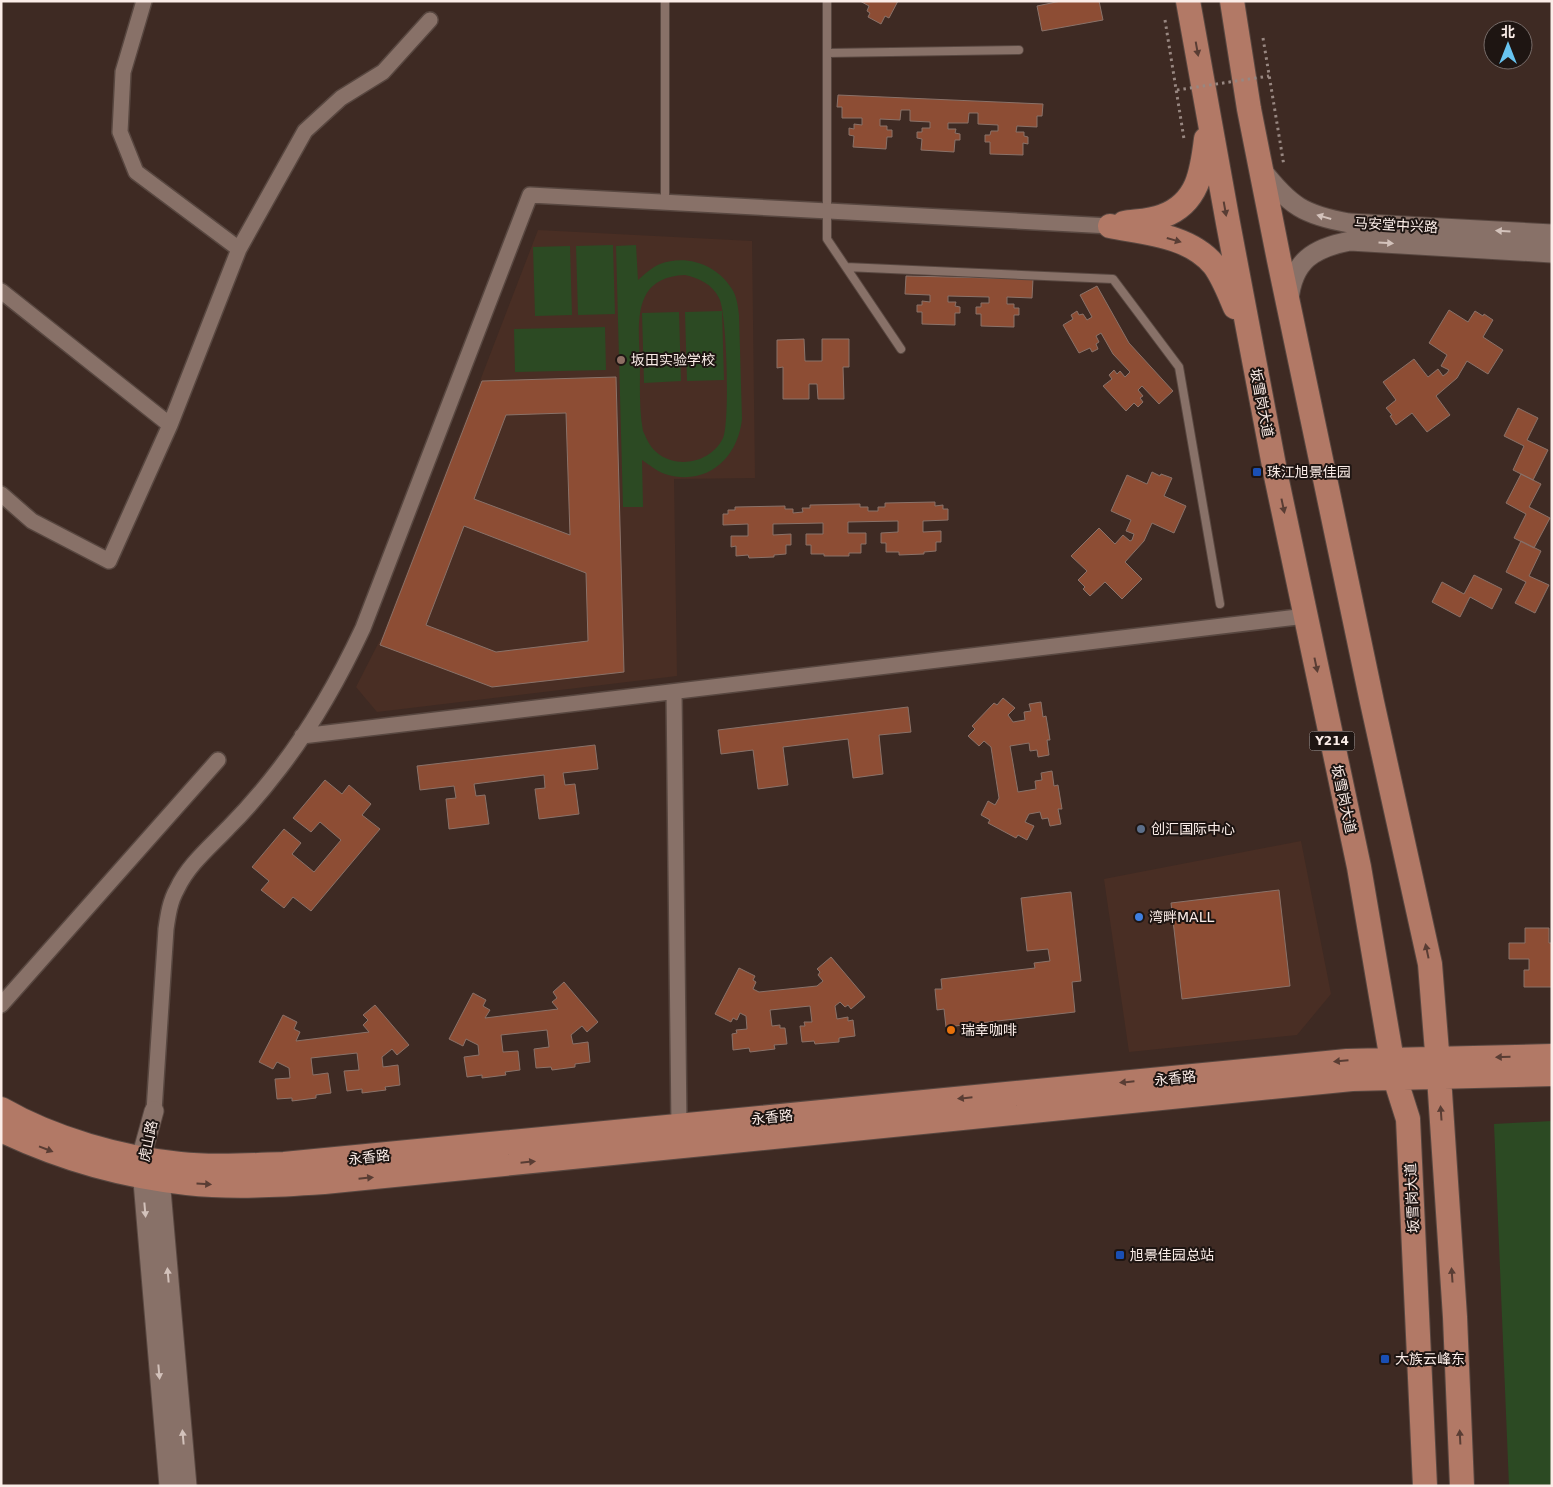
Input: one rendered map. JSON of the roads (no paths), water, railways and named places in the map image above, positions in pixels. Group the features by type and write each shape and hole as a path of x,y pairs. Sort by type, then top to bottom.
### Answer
{"main road":[{"name":"坂雪岗大道","path":"1188,1 1276,476 1359,867 1393,1069 1408,1119 1425,1486"},
{"path":"1232,1 1249,109 1272,167 1289,307 1372,702 1430,964 1455,1316 1462,1486"},
{"path":"1110,226 1161,217 1185,202 1200,177 1209,116"},
{"path":"1110,226 1172,238 1184,242 1201,253 1214,266 1221,277 1250,337"},
{"name":"永香路","path":"1438,1068 1552,1056"},
{"name":"永香路","path":"1,1130 63,1156 88,1164 150,1169 284,1164 1347,1061 1393,1069 1438,1068 1552,1074"},
{"name":"永香路","path":"1,1109 35,1126 104,1149 150,1169 194,1184 246,1185 324,1182 1352,1080 1393,1069"}],"street":[{"path":"144,1 122,72 120,132 136,172 239,249"},
{"path":"1,494 32,521 109,560 170,425 239,249 305,131 341,98 384,72 430,20"},
{"name":"马安堂中兴路","path":"1272,167 1280,193 1300,208 1322,218 1349,223 1552,234"},
{"path":"154,1111 166,929 169,908 176,889 187,871 256,797 302,736 326,699 363,628 530,195 1110,226"},
{"name":"马安堂中兴路","path":"1289,307 1291,286 1297,269 1311,255 1329,245 1350,241 1552,253"},
{"path":"1,291 170,425"},
{"path":"302,736 1306,616"},
{"path":"674,692 679,1126"},
{"path":"1,1004 218,760"},
{"name":"虎山路","path":"154,1111 150,1169 169,1486"},
{"name":"虎山路","path":"150,1169 187,1486"}],"lane":[{"path":"664,202 666,1"},
{"path":"827,1 827,239 901,349"},
{"path":"828,53 1019,50"},
{"path":"846,267 1113,279 1179,367 1220,604"}],"place":[{"name":"坂田实验学校","path":"621,360"},
{"name":"珠江旭景佳园","path":"1257,472"},
{"name":"创汇国际中心","path":"1141,829"},
{"name":"湾畔MALL","path":"1139,917"},
{"name":"瑞幸咖啡","path":"951,1030"},
{"name":"旭景佳园总站","path":"1120,1255"},
{"name":"大族云峰东","path":"1385,1359"}]}
